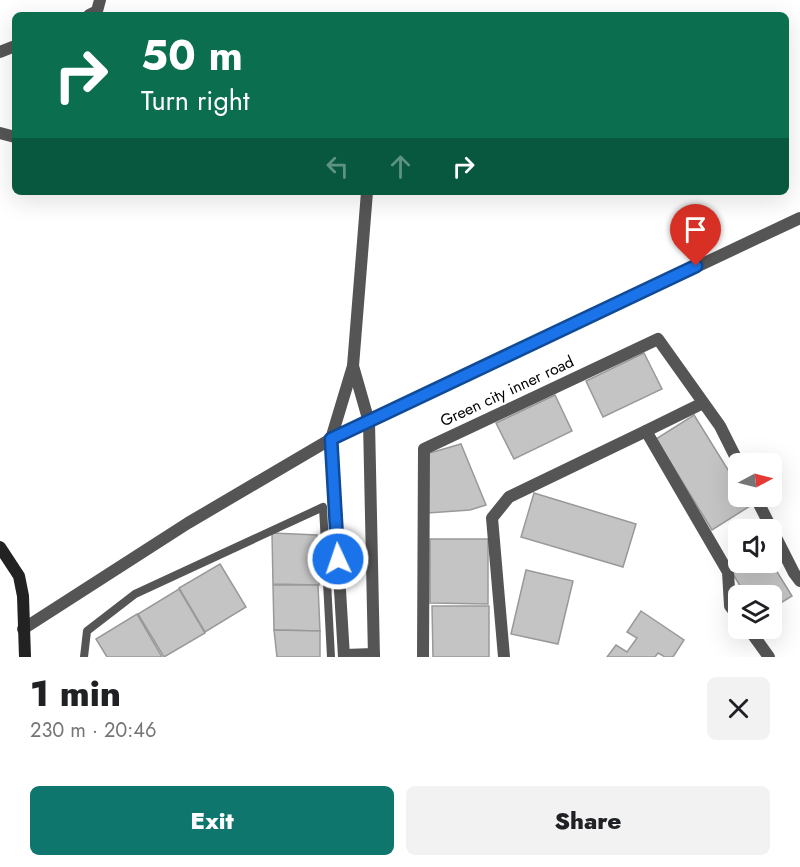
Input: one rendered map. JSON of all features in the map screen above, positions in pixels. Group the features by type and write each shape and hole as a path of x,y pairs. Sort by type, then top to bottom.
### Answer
{"street":[{"path":"353,366 369,422 374,656 344,656 331,439 353,366 367,195"},
{"path":"23,629 188,523 331,439 800,218"},
{"name":"Green city inner road","path":"423,657 424,449 658,339 720,426 734,453"},
{"path":"504,657 492,518 509,497 703,403"},
{"path":"646,431 728,572 729,585"},
{"path":"761,507 800,581"},
{"path":"0,548 19,576 26,657"},
{"path":"756,639 769,657"}],"lane":[{"path":"84,657 87,631 135,594 323,507 331,657"}],"building":[{"path":"644,353 662,389 603,417 586,381"},
{"path":"555,395 572,431 514,459 496,423"},
{"path":"694,415 728,470 728,507 748,507 712,530 656,439"},
{"path":"461,444 486,505 470,510 428,513 426,454"},
{"path":"534,493 636,524 623,567 521,537"},
{"path":"272,533 317,535 319,585 273,584"},
{"path":"430,539 488,539 488,604 430,603"},
{"path":"220,564 246,607 205,632 179,588"},
{"path":"526,570 573,581 558,644 511,634"},
{"path":"732,573 778,573 792,596 782,602 782,585 740,585"},
{"path":"273,585 318,585 320,631 274,630"},
{"path":"179,589 205,633 164,657 138,614"},
{"path":"432,606 489,606 489,657 433,657"},
{"path":"641,611 684,640 673,657 665,657 658,653 655,657 607,657 616,645 627,652 637,638 627,632"},
{"path":"137,614 162,657 107,657 96,639"},
{"path":"274,630 320,631 320,657 277,657"}],"route":[{"path":"338,559 331,439 696,266"}]}
